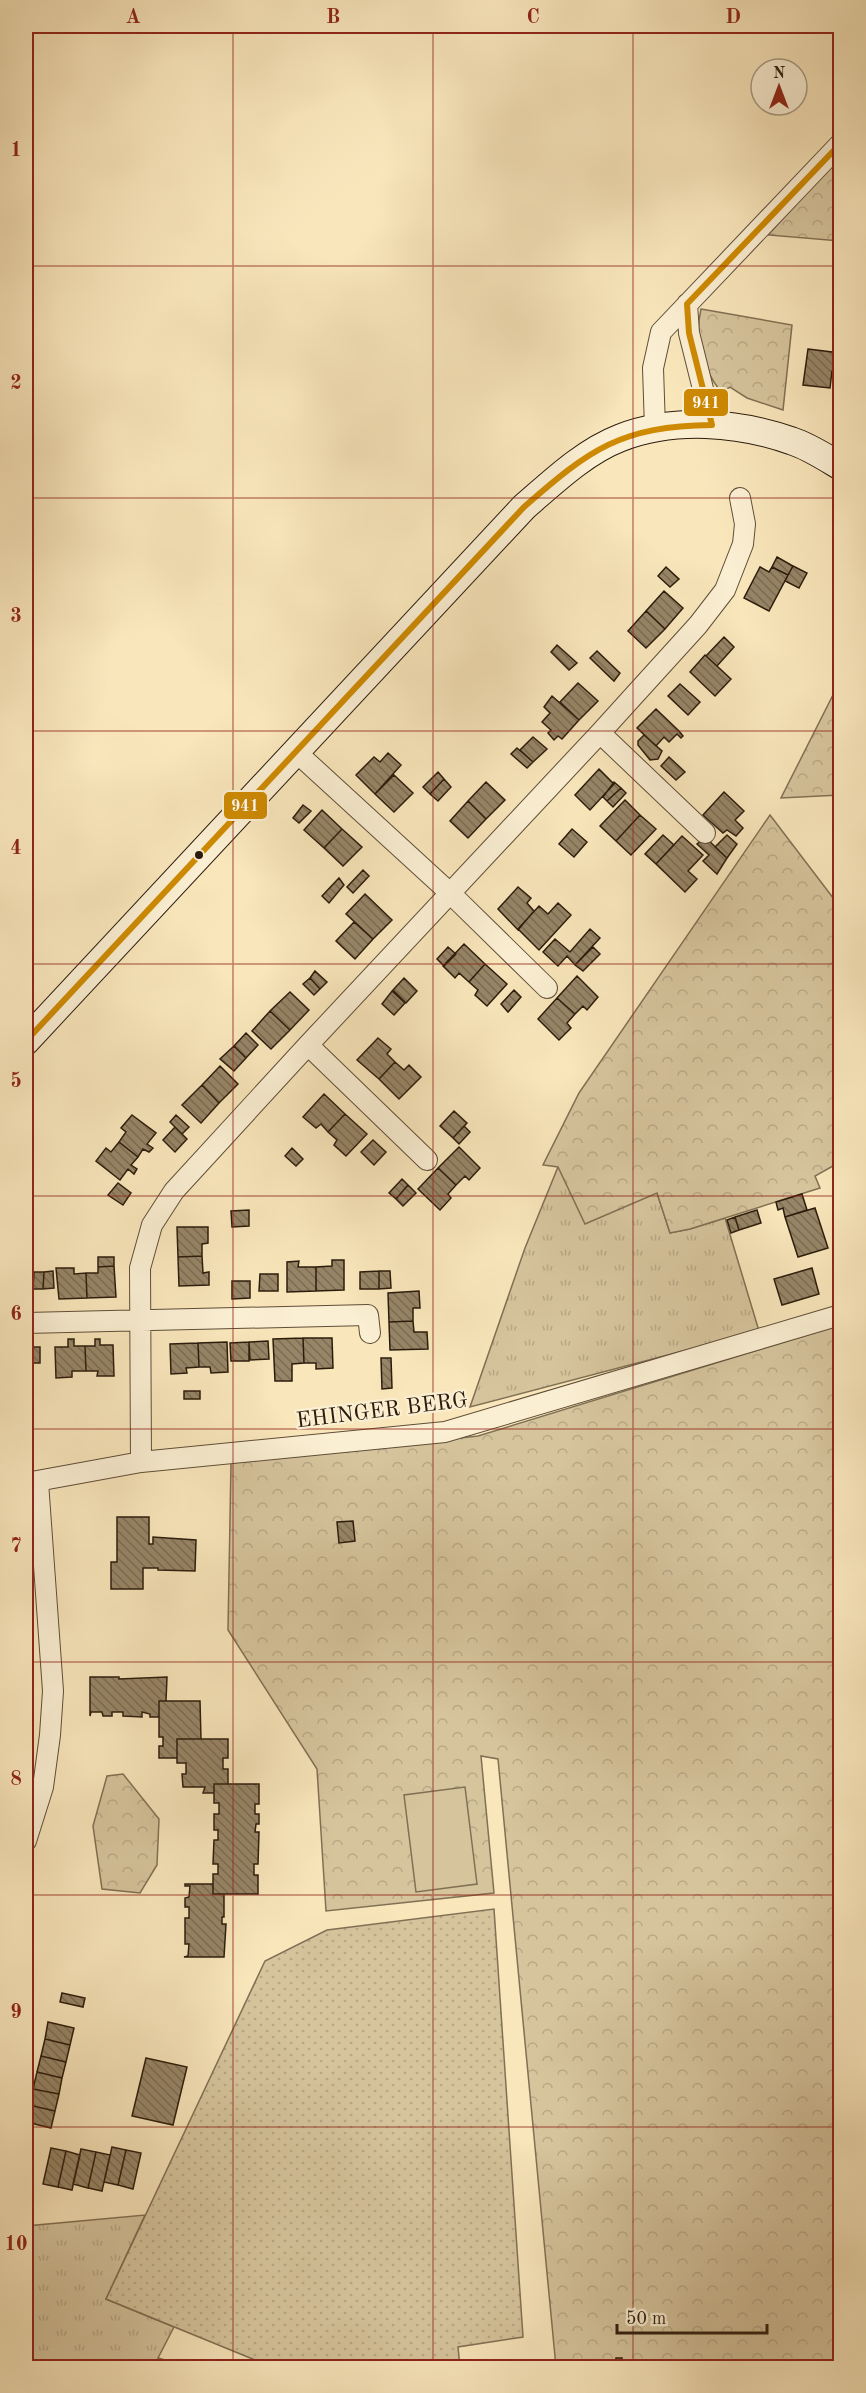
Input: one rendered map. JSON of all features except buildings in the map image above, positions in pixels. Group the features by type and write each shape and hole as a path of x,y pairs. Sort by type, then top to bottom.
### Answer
{"main road":[{"path":"26,1041 524,507 587,457 620,438 655,428 712,425 753,429 794,441 840,466"}],"street":[{"path":"655,428 653,368 661,332 840,144"},
{"path":"687,304 688,333 712,425"},
{"path":"141,1462 140,1268 152,1226 174,1191 600,734 698,625 724,590 743,544 745,524 740,498"},
{"path":"600,734 705,833"},
{"path":"295,751 450,893 547,988"},
{"path":"308,1045 427,1160"},
{"path":"26,1323 368,1315 370,1333"},
{"name":"EHINGER BERG","path":"32,1482 141,1462 445,1432 840,1315"},
{"path":"26,1841 43,1787 53,1691 32,1482"}],"green space":[{"path":"840,156 840,241 768,235"},
{"path":"701,309 792,325 783,410 747,398 730,387 721,392 714,383 701,353 698,331"},
{"path":"840,681 840,795 781,798"},
{"path":"770,815 840,907 840,1162 815,1176 820,1188 690,1229 670,1233 657,1193 585,1224 558,1167 543,1165 579,1093"},
{"path":"558,1167 657,1193 670,1233 725,1218 759,1331 470,1407 525,1248"},
{"path":"840,1325 840,2367 556,2367 498,1759 481,1756 494,1893 326,1911 317,1769 228,1630 231,1463 478,1436"},
{"path":"123,1774 159,1819 157,1865 140,1893 102,1889 93,1826 107,1776"},
{"path":"465,1787 477,1884 416,1892 404,1795"},
{"path":"494,1909 523,2337 458,2347 460,2367 300,2368 265,2364 106,2299 265,1961 327,1930"},
{"path":"145,2215 106,2299 174,2327 158,2358 189,2367 26,2368 26,2226"}],"transit line":[{"name":"941","path":"26,1041 524,507 568,470 609,445 630,436 654,430 712,425 689,333 687,304 840,144"}]}
